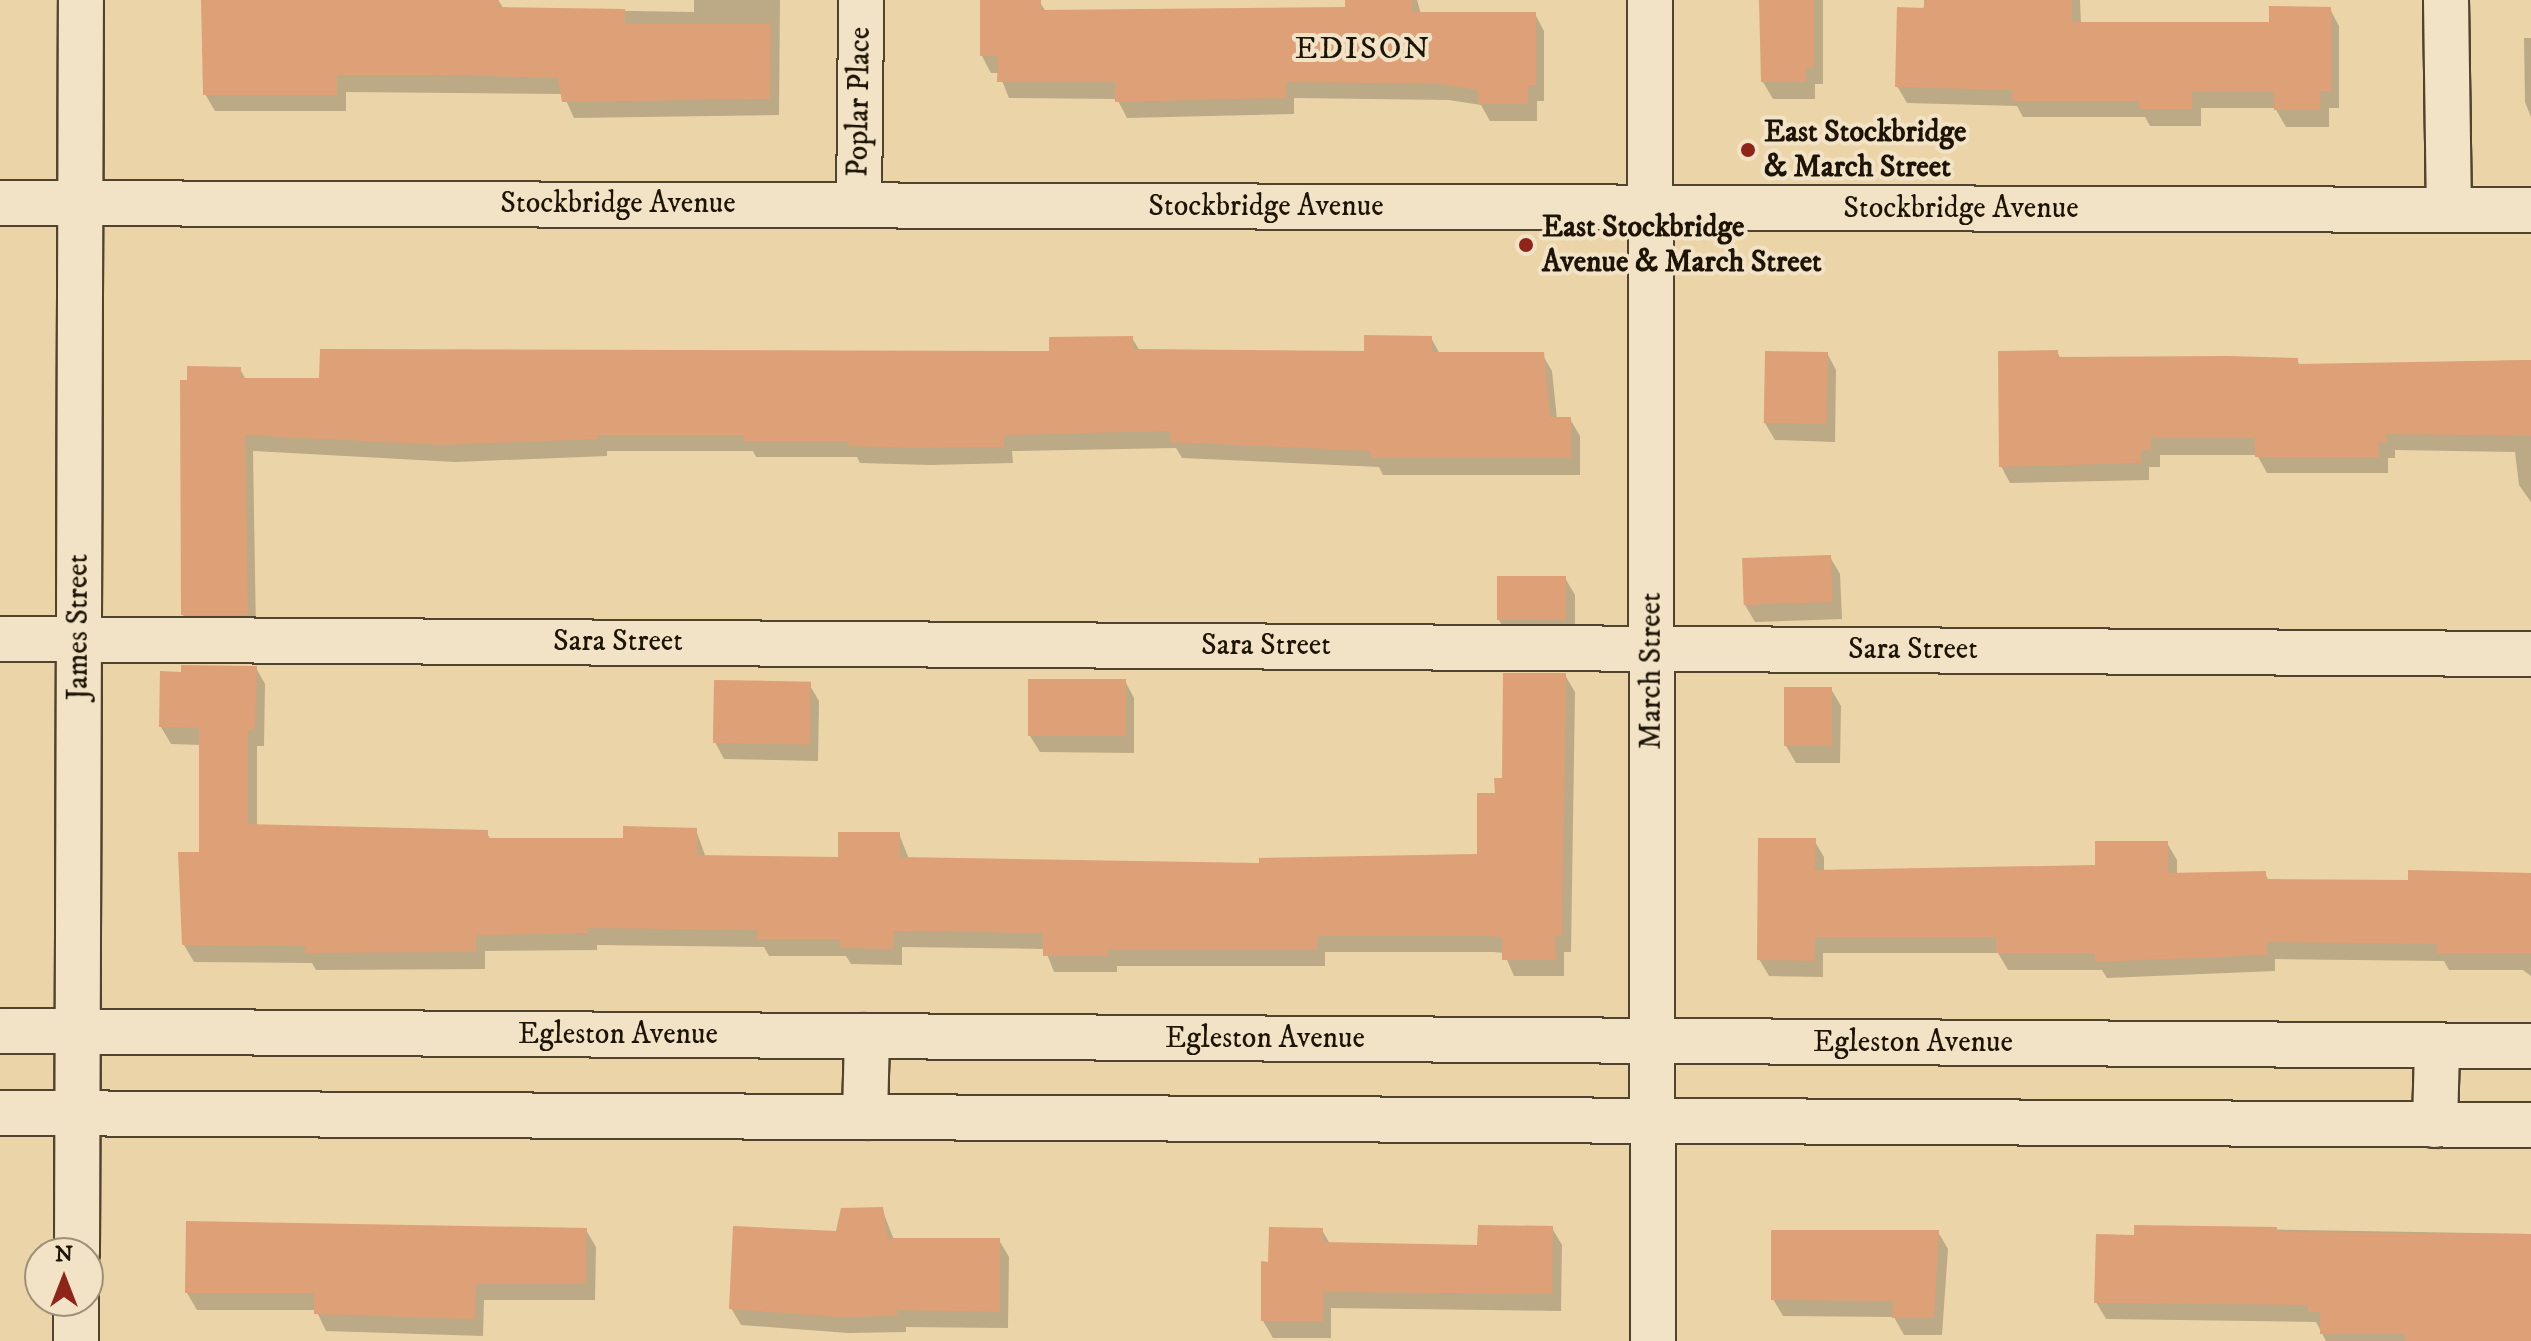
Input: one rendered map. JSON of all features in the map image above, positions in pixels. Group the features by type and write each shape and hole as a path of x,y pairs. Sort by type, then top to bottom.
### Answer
{"street":[{"name":"James Street","path":"77,1237 81,0"},
{"name":"Poplar Place","path":"859,205 861,0"},
{"name":"March Street","path":"1650,0 1655,1042 1653,1341"},
{"path":"2446,0 2449,209"},
{"name":"Stockbridge Avenue","path":"0,203 2531,210"},
{"name":"Sara Street","path":"0,639 2531,654"},
{"name":"Egleston Avenue","path":"0,1031 2531,1046"},
{"path":"865,1117 867,1036"},
{"path":"2435,1125 2437,1046"},
{"path":"0,1113 2531,1125"},
{"path":"76,1317 76,1341"}],"building":[{"path":"201,0 499,0 499,7 625,9 625,24 771,24 770,99 562,102 558,78 434,75 337,75 337,95 203,95"},
{"path":"980,0 1041,0 1041,10 1345,7 1345,0 1412,0 1412,12 1536,12 1536,85 1528,85 1528,104 1478,104 1478,90 1438,84 1286,82 1286,98 1115,102 1115,82 997,82 998,56 980,56"},
{"path":"1759,0 1814,0 1814,68 1806,68 1806,82 1761,82"},
{"path":"1924,0 2072,0 2072,22 2269,22 2269,6 2331,7 2331,91 2320,91 2320,110 2274,110 2274,92 2192,92 2192,109 2139,109 2139,101 2012,101 2012,90 1895,87 1897,7 1924,8"},
{"path":"1364,335 1432,336 1432,352 1544,352 1550,417 1571,417 1571,458 1371,458 1371,451 1170,442 1170,431 1004,435 1004,447 919,448 848,446 848,441 744,441 744,435 598,435 598,439 444,445 245,435 248,615 181,615 180,380 187,380 187,366 241,367 241,378 319,378 320,349 1049,351 1049,337 1133,336 1133,349 1364,351"},
{"path":"2058,350 2058,357 2298,358 2298,364 2531,360 2531,436 2387,434 2387,442 2379,442 2379,457 2255,457 2255,438 2151,438 2151,450 2141,450 2141,463 1999,467 1998,351"},
{"path":"1765,351 1828,352 1827,424 1764,423"},
{"path":"1831,555 1833,602 1744,605 1742,558"},
{"path":"1497,576 1566,576 1566,620 1497,620"},
{"path":"181,665 257,666 255,730 248,730 248,824 488,830 488,838 623,838 623,826 697,828 697,855 838,857 838,832 900,832 900,857 1259,863 1259,858 1477,854 1477,793 1495,793 1494,778 1502,778 1503,673 1566,673 1562,936 1555,936 1556,960 1502,960 1502,937 1483,936 1317,936 1317,950 1108,950 1108,956 1043,956 1043,933 894,931 893,949 840,948 840,939 757,939 757,930 588,928 588,933 476,935 476,952 305,953 305,946 182,945 178,852 199,852 199,728 159,727 160,671 181,672"},
{"path":"1028,679 1126,679 1126,736 1028,736"},
{"path":"714,680 811,682 810,745 713,743"},
{"path":"1784,687 1832,687 1832,746 1784,746"},
{"path":"1758,838 1816,838 1815,870 2095,865 2095,841 2168,841 2168,873 2266,871 2266,879 2408,880 2408,870 2531,873 2531,953 2437,953 2437,944 2267,942 2267,955 2095,962 2095,953 1996,953 1996,937 1815,937 1814,961 1757,960"},
{"path":"883,1207 888,1238 1000,1238 1000,1312 897,1310 897,1316 838,1317 729,1309 733,1226 836,1231 841,1208"},
{"path":"186,1221 587,1228 586,1284 476,1284 475,1319 314,1314 314,1293 185,1293"},
{"path":"1478,1225 1553,1226 1552,1294 1323,1292 1323,1321 1261,1321 1261,1261 1268,1262 1269,1227 1323,1228 1323,1242 1477,1245"},
{"path":"2134,1225 2277,1227 2277,1232 2531,1234 2531,1341 2405,1341 2405,1334 2320,1334 2320,1312 2308,1312 2308,1305 2094,1303 2096,1234 2134,1235"},
{"path":"1771,1230 1939,1230 1934,1318 1892,1318 1893,1301 1771,1300"}],"place":[{"name":"East Stockbridge & March Street","path":"1748,150"},
{"name":"East Stockbridge Avenue & March Street","path":"1526,245"}],"district":[{"name":"EDISON","path":"1363,49"}]}
